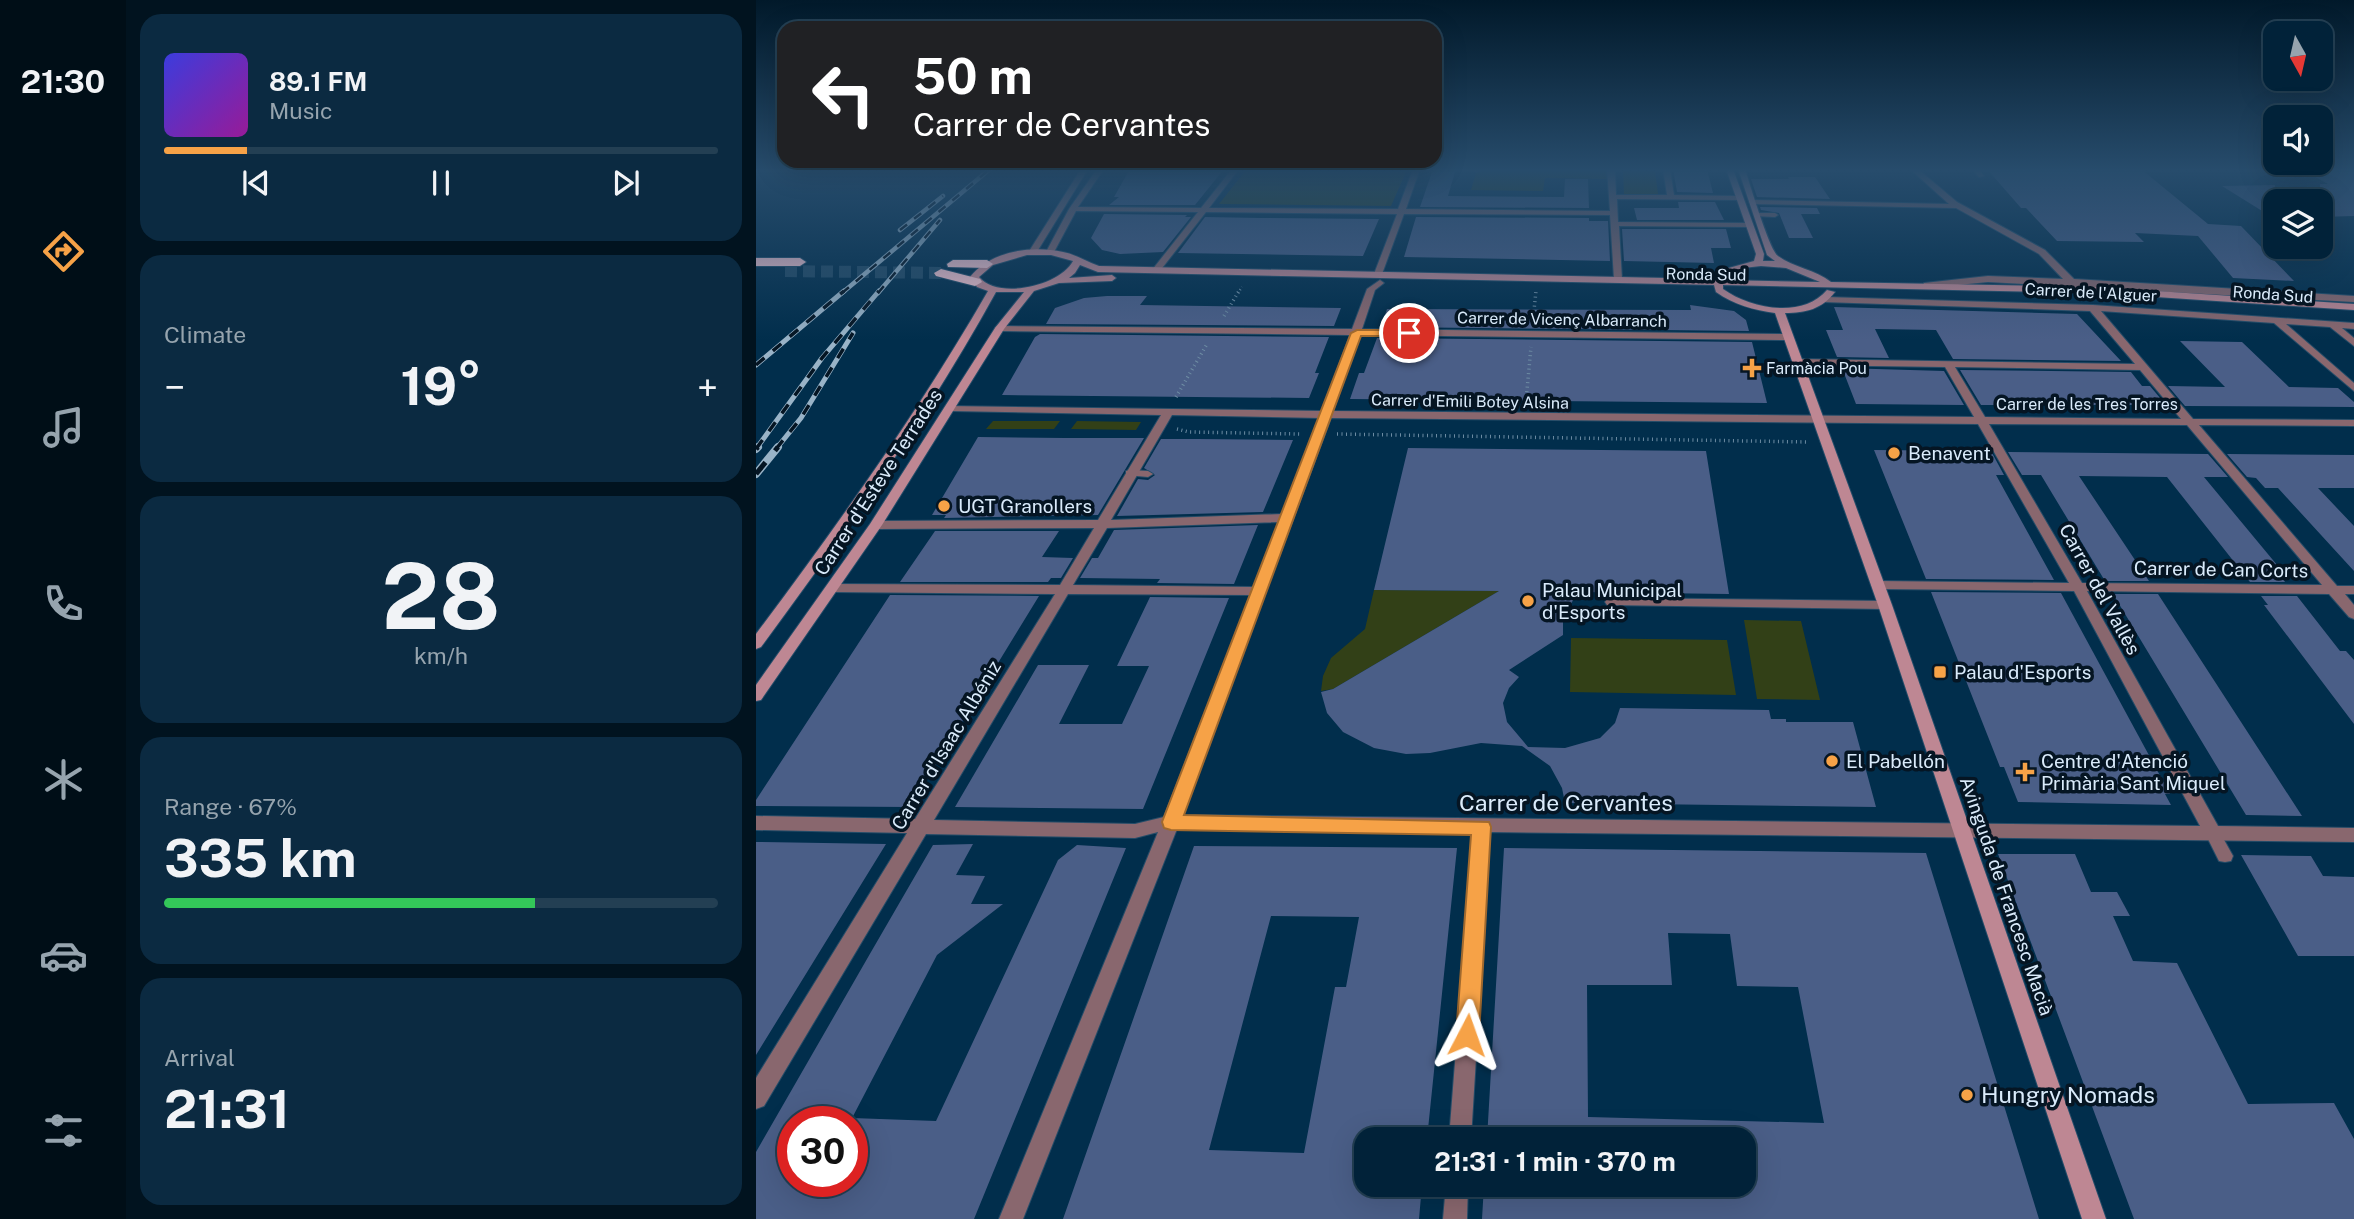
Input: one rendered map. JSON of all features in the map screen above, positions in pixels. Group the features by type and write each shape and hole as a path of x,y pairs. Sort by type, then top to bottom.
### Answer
{"highway":[{"path":"756,262 800,262"},
{"path":"953,264 987,264"},
{"path":"756,271 785,271"},
{"path":"941,273 975,282"}],"main road":[{"path":"1749,226 1759,254 1758,264"},
{"path":"1761,226 1777,261 1798,268 1828,291 1811,307 1779,310 1745,305 1718,285 1732,269 1758,264 1798,268"},
{"path":"993,290 975,282 974,277 978,270 987,264 1032,253 1050,252"},
{"name":"Ronda Sud","path":"1050,252 1098,269 1536,286 1718,285"},
{"path":"1057,282 1072,273 1077,262"},
{"name":"Ronda Sud","path":"993,290 1031,289 1057,282 1090,278 1618,279 1828,291 2144,300 2354,315"},
{"name":"Ronda Sud","path":"1828,291 1927,285 2096,290 2354,307"},
{"name":"Carrer d'Esteve Terrades","path":"756,696 876,525 1000,328 1031,289"},
{"name":"Carrer d'Esteve Terrades","path":"756,644 828,547 948,371 993,290"},
{"name":"Avinguda de Francesc Macià","path":"1779,310 1829,443 2094,1219"}],"street":[{"path":"1032,253 1049,226"},
{"path":"1050,252 1064,226"},
{"path":"1156,270 1191,226"},
{"path":"1011,1219 1171,822 1357,333 1371,289 1379,279 1395,226"},
{"path":"1615,226 1618,279"},
{"path":"1995,226 2042,252 2071,282"},
{"path":"1927,285 1988,279 2354,299"},
{"name":"Carrer de l'Alguer","path":"1828,291 2354,326"},
{"path":"2093,308 2354,614"},
{"path":"2276,320 2354,388"},
{"path":"2332,324 2354,342"},
{"name":"Carrer de Vicenç Albarranch","path":"1000,328 1788,337"},
{"path":"1798,362 2141,367"},
{"name":"Carrer del Vallès","path":"1949,365 2078,587 2213,833"},
{"name":"Carrer d'Emili Botey Alsina","path":"951,408 1524,418 1820,419"},
{"name":"Carrer d'Isaac Albéniz","path":"756,1098 1065,588 1100,524 1141,470 1158,427 1168,412"},
{"name":"Carrer de les Tres Torres","path":"1820,419 2354,423"},
{"path":"876,525 1100,524 1286,518"},
{"name":"Carrer de Can Corts","path":"1878,585 2354,590"},
{"path":"832,588 1259,591"},
{"name":"Carrer de Cervantes","path":"756,823 1135,831 1171,822 1482,827 1960,829 2353,836"},
{"path":"1461,1127 1482,827"},
{"path":"1455,1219 1456,1197"}],"lane":[{"path":"1611,602 1885,605"},
{"path":"2213,833 2225,856"}],"path":[{"path":"1524,418 1536,286"},
{"path":"1158,427 1189,432 1769,439 1829,443"}],"green space":[{"path":"993,421 1060,421 1054,429 986,429"},
{"path":"1077,421 1141,422 1136,430 1071,429"},
{"path":"1374,590 1499,591 1333,689 1321,691 1323,676 1331,658 1365,629"},
{"path":"1744,620 1801,621 1820,700 1757,699"},
{"path":"1571,638 1727,640 1736,695 1570,692"}],"building":[{"path":"1098,226 1184,226 1163,252 1120,254 1102,250 1091,238"},
{"path":"1198,226 1376,226 1363,256 1178,253"},
{"path":"1413,226 1608,226 1610,261 1404,257"},
{"path":"1784,226 1807,226 1813,238 1789,238"},
{"path":"2043,226 2241,226 2263,249 2263,259 2273,259 2294,281 2233,278 2198,236 2135,233 2144,242 2057,241"},
{"path":"1622,229 1726,229 1731,248 1711,248 1714,263 1624,261"},
{"path":"1147,296 1140,305 1341,308 1334,326 1046,324 1055,308 1084,298"},
{"path":"1690,305 1734,311 1746,320 1749,331 1381,327 1387,309 1691,310"},
{"path":"1834,307 2077,314 2121,361 1953,359 1936,330 1875,329 1889,358 1837,357 1826,330 1843,330"},
{"path":"1040,334 1329,337 1309,398 1002,395 1035,337"},
{"path":"1377,338 1752,342 1767,403 1350,399 1359,373 1364,373"},
{"path":"2180,341 2242,342 2289,387 2338,388 2354,402 2354,407 2185,406 2168,386 2225,387"},
{"path":"1842,368 1944,371 1964,405 1856,404"},
{"path":"1960,370 2131,372 2142,386 2150,386 2166,405 1981,405"},
{"path":"978,437 1144,438 1098,515 944,518 946,515 932,515"},
{"path":"1161,439 1293,440 1263,512 1117,516 1138,479 1148,480 1155,475 1144,468"},
{"name":"Palau Municipal d'Esports","path":"1408,448 1706,451 1729,594 1578,592 1563,617 1563,635 1509,670 1519,677 1509,688 1503,703 1507,722 1528,747 1565,748 1600,738 1615,723 1620,708 1769,710 1771,719 1786,719 1786,722 1853,722 1876,807 1565,803 1562,788 1550,766 1522,746 1481,743 1430,753 1406,754 1374,748 1343,732 1327,713 1321,692 1333,689 1499,591 1374,590"},
{"path":"1874,450 1991,451 2004,475 1996,475 2054,580 1926,579"},
{"path":"2008,452 2208,454 2228,477 2204,477 2287,577 2282,577 2285,582 2250,582 2167,477 2079,476 2149,581 2105,581 2041,475 2022,475"},
{"path":"2227,454 2354,455 2354,488 2318,488 2354,526 2354,571 2278,488 2265,488 2256,478 2247,477"},
{"path":"1258,525 1234,584 1157,583 1160,579 1080,578 1092,558 1098,558 1114,530"},
{"path":"935,531 1059,531 1042,557 1073,558 1061,578 1051,578 1048,582 900,582"},
{"path":"1931,592 2061,593 2170,794 2165,794 2171,805 2018,802 2004,767 2000,767"},
{"path":"2113,594 2158,594 2302,816 2246,815"},
{"path":"890,595 1039,596 910,807 756,806 756,800"},
{"path":"2261,596 2297,596 2340,651 2346,651 2354,660 2354,724 2264,605 2268,605"},
{"path":"1150,597 1229,598 1143,809 955,807 1038,665 1089,665 1059,724 1122,724 1149,666 1117,666"},
{"path":"756,842 886,844 756,1055"},
{"path":"973,844 956,875 985,876 971,904 1003,904 937,955 858,1106 782,1106 933,845"},
{"path":"1077,845 1126,848 974,1219 756,1219 756,1152 777,1115 777,1197 868,1197 868,1119 936,1121 1058,860"},
{"path":"1194,846 1457,848 1428,1127 1354,1127 1354,1197 1421,1197 1419,1219 1063,1219","holes":["1271,916 1359,917 1346,987 1335,987 1304,1153 1209,1150"]},
{"path":"1504,848 1926,853 2039,1219 1482,1219 1483,1197 1756,1197 1756,1127 1488,1127","holes":["1668,933 1730,934 1737,986 1798,987 1824,1123 1588,1117 1587,985 1672,985"]},
{"path":"1998,854 2075,854 2091,892 2117,892 2130,916 2113,916 2133,961 2177,963 2248,1104 2334,1103 2354,1139 2354,1219 2134,1219"},
{"path":"2241,855 2311,856 2323,876 2354,877 2354,956 2298,956"}],"tunnel":[{"path":"785,271 941,273"}],"railway":[{"path":"900,230 905,226"},
{"path":"842,293 922,226"},
{"path":"878,293 935,226"},
{"path":"756,365 844,291"},
{"path":"758,447 756,449 822,358 879,291"},
{"path":"776,449 801,418 853,333"},
{"path":"756,474 778,447"}],"place":[{"name":"Farmàcia Pou","path":"1752,368"},
{"name":"Benavent","path":"1894,453"},
{"name":"UGT Granollers","path":"944,506"},
{"name":"Palau Municipal d'Esports","path":"1528,601"},
{"name":"Palau d'Esports","path":"1940,672"},
{"name":"El Pabellón","path":"1832,761"},
{"name":"Centre d'Atenció Primària Sant Miquel","path":"2025,772"},
{"name":"Hungry Nomads","path":"1967,1095"}],"route":[{"path":"1409,333 1357,333 1171,822 1482,827 1467,1035"}]}
